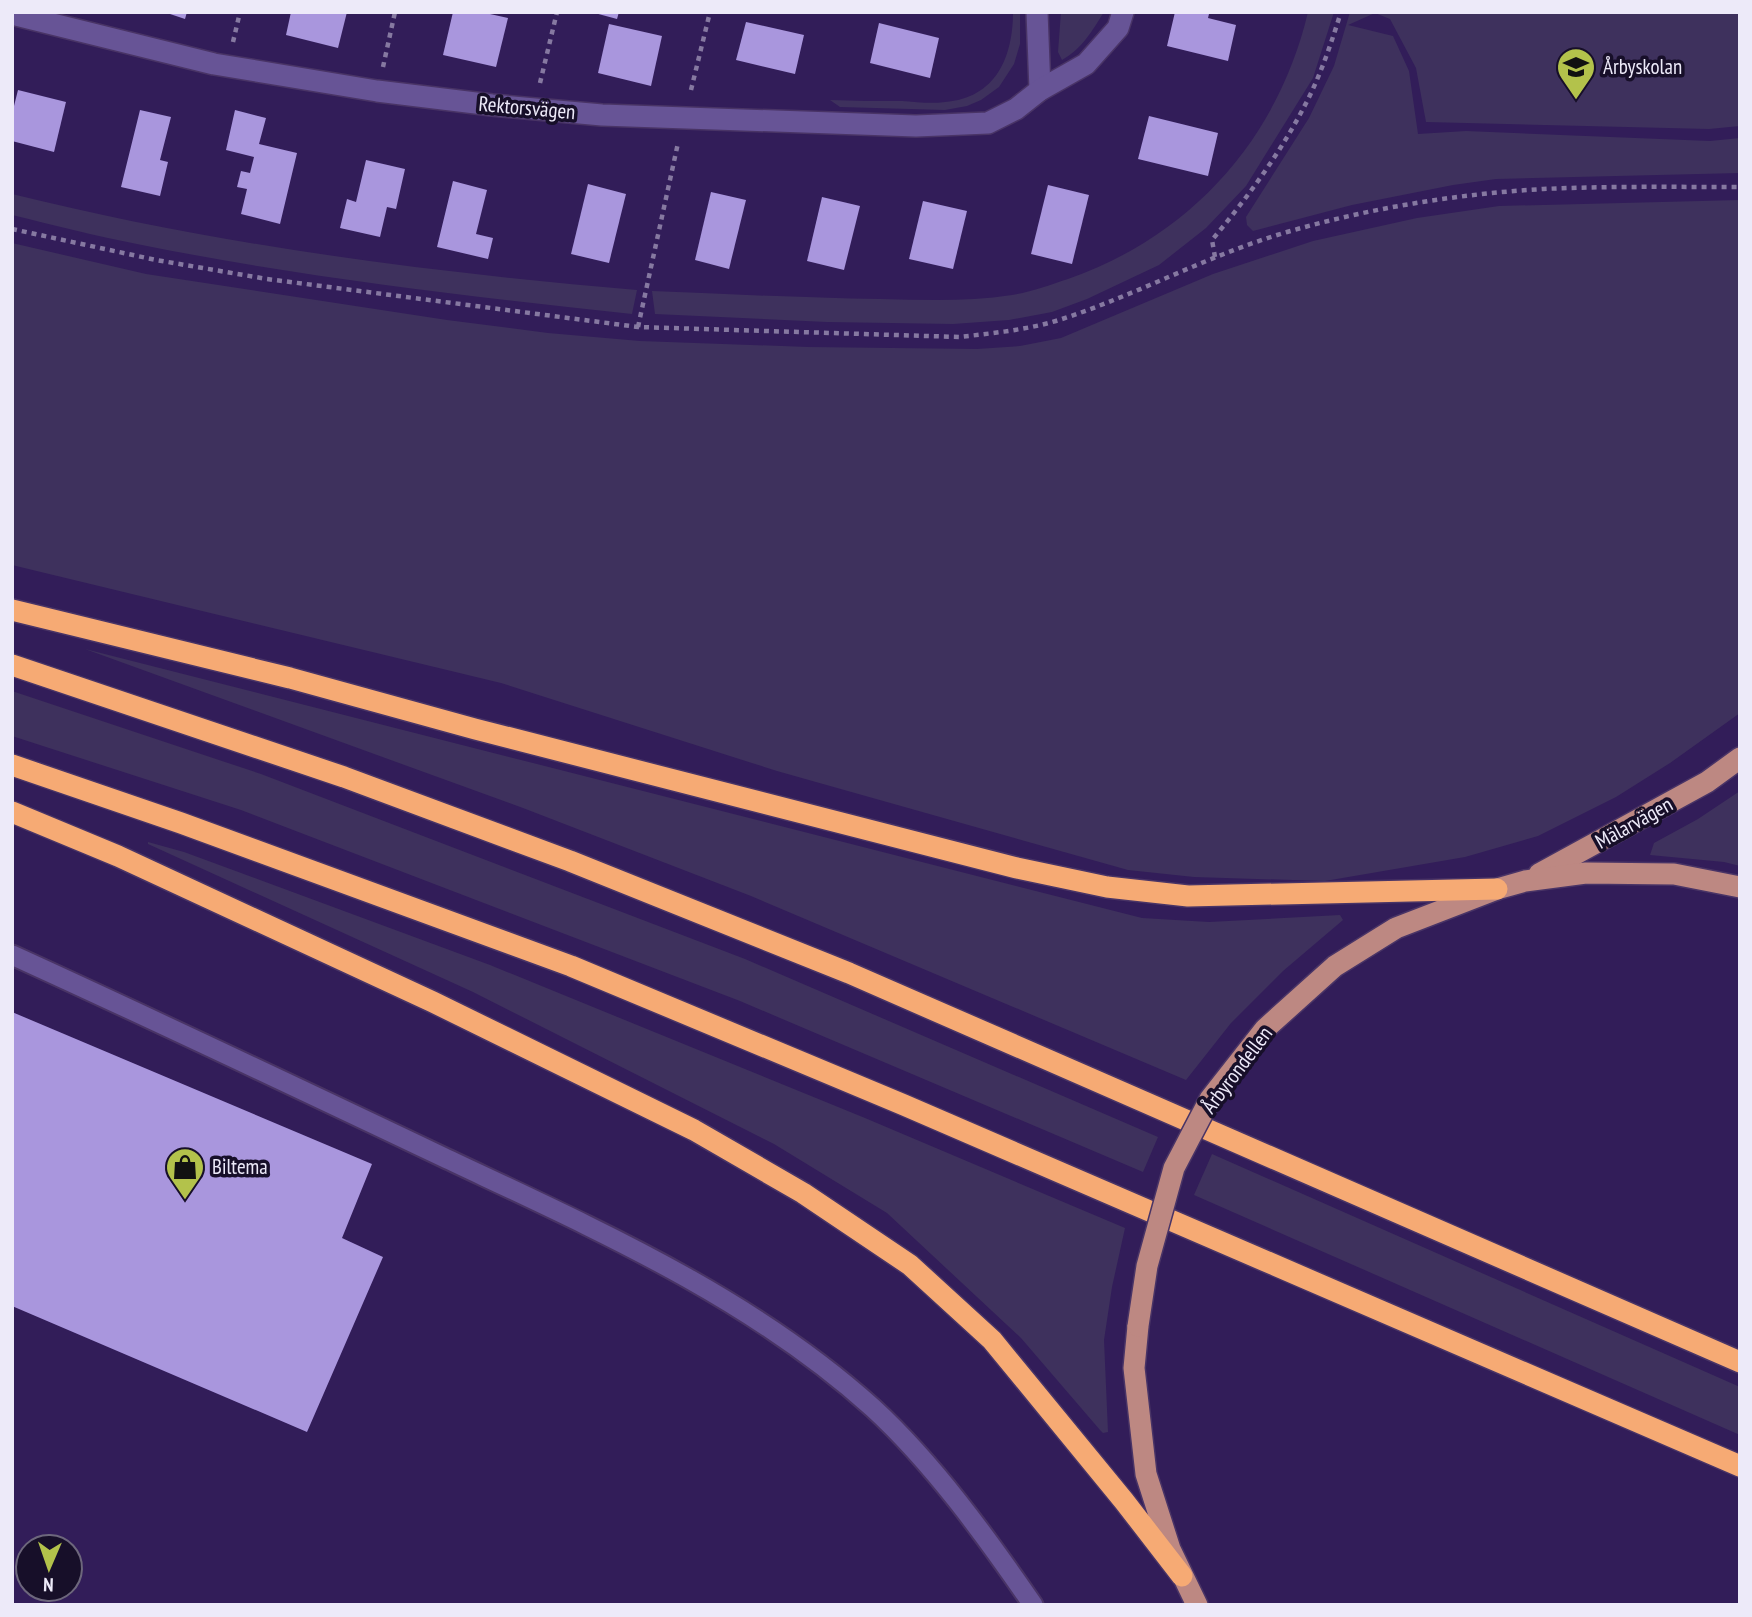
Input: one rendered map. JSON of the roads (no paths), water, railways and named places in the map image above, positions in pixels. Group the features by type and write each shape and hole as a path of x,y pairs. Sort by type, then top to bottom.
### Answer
{"highway":[{"path":"12,610 289,678 475,729 1017,868 1107,887 1188,896 1497,889"},
{"path":"12,665 344,777 570,861 849,973 1740,1362"},
{"path":"12,765 181,823 571,967 917,1110 1740,1466"},
{"path":"12,812 118,856 433,1002 694,1130 803,1194 910,1265 992,1340 1124,1500 1182,1576"}],"main road":[{"name":"Mälarvägen","path":"1525,881 1696,789 1740,758"},
{"name":"Årbyrondellen","path":"1197,1605 1170,1549 1146,1474 1134,1368 1147,1266 1174,1168 1210,1099 1265,1029 1335,966 1396,928 1497,889 1525,881 1586,873 1674,874 1740,887"}],"street":[{"path":"1037,12 1040,90"},
{"name":"Rektorsvägen","path":"12,14 214,64 377,91 533,109 684,120 916,126 988,122 1016,109 1040,90 1086,64 1118,28 1123,12"}],"lane":[{"path":"12,955 535,1200 687,1276 773,1330 874,1409 936,1475 997,1552 1033,1605"}],"place":[{"name":"Årbyskolan","path":"1576,101"},
{"name":"Biltema","path":"185,1201"}]}
